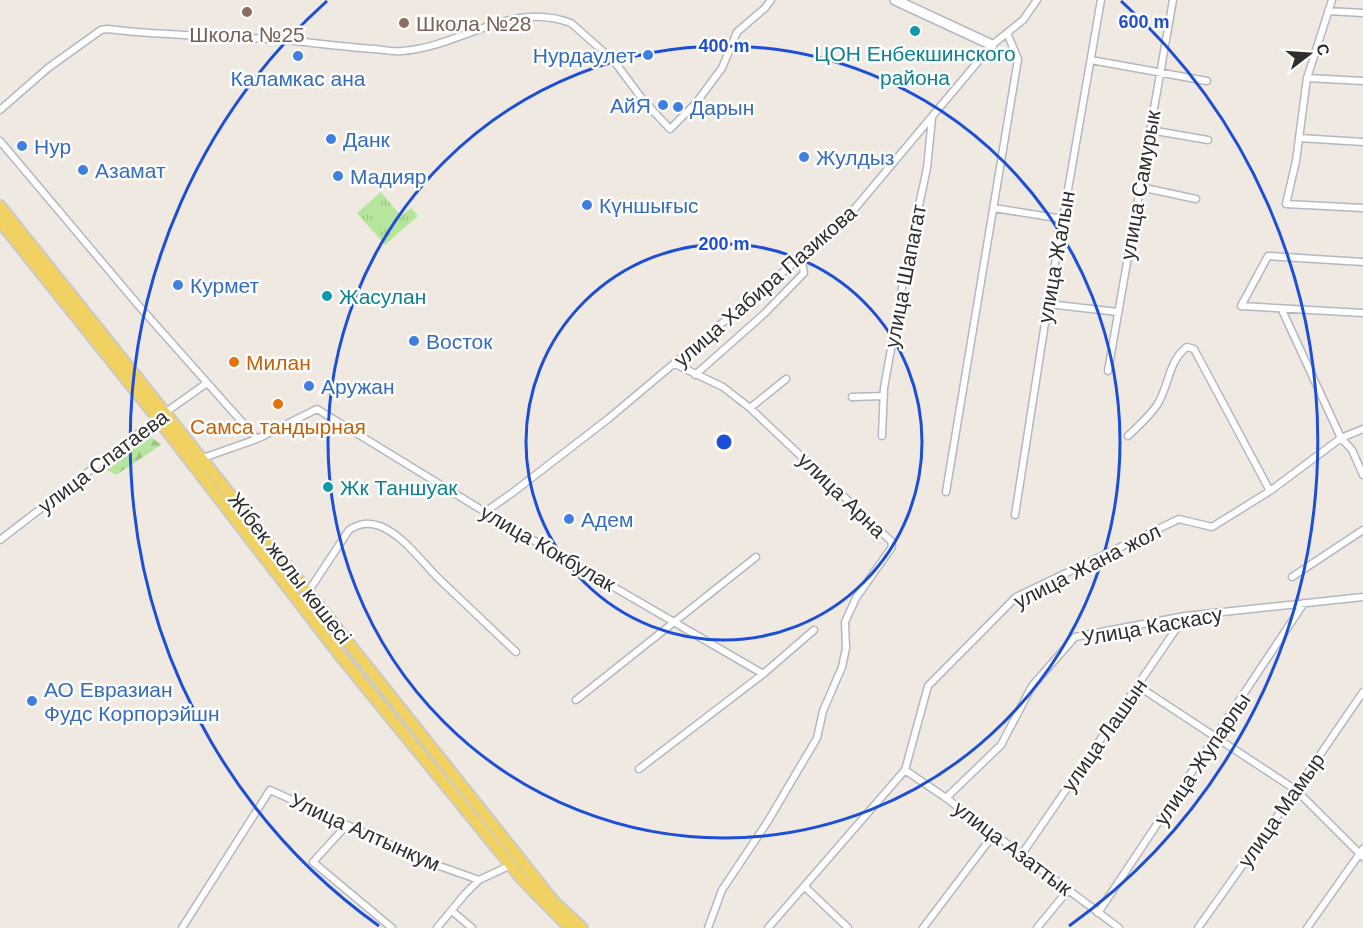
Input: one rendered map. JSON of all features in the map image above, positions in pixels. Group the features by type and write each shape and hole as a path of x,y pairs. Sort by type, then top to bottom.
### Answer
{"main road":[{"name":"Жібек жолы көшесі","path":"0,206 162,416 339,654 511,865 570,928"},
{"name":"Жібек жолы көшесі","path":"0,221 162,416 203,458 555,903 582,928"}],"street":[{"path":"0,110 48,68 101,30 284,40 401,51 432,46 468,30 521,12 536,13 571,23 614,61 643,100 670,129 696,103 722,68 737,32 771,0"},
{"path":"895,0 992,45"},
{"name":"улица Хабира Пазикова","path":"485,512 609,419 846,219 992,45 1023,20 1037,0"},
{"name":"улица Жалын","path":"1015,516 1048,304 1101,0"},
{"name":"улица Самурык","path":"1108,370 1173,0"},
{"path":"1332,0 1307,78 1299,138 1286,204 1363,208"},
{"path":"1328,11 1363,14"},
{"path":"946,492 1018,59 1007,33"},
{"path":"1091,60 1207,81"},
{"path":"1307,78 1363,81"},
{"name":"улица Шапагат","path":"882,436 884,396 905,271 927,168 932,117"},
{"path":"1150,130 1208,140"},
{"path":"1299,138 1363,142"},
{"path":"0,141 139,306 257,438"},
{"path":"1140,187 1196,199"},
{"path":"994,208 1063,219"},
{"path":"1363,262 1268,256 1242,306 1363,313"},
{"path":"695,375 764,314 804,273 801,257"},
{"path":"1048,304 1118,312"},
{"path":"1282,309 1341,438 1352,450 1363,475"},
{"path":"1128,436 1157,405 1171,370 1182,351 1187,347 1194,349 1270,491"},
{"name":"улица Арна","path":"675,364 723,387 750,408 876,526 891,541 892,547 856,598 845,622 846,648 842,667 823,711 817,738 768,821 722,890 708,928"},
{"path":"750,408 786,380"},
{"name":"улица Спатаева","path":"0,540 207,383"},
{"path":"852,397 884,396"},
{"name":"улица Кокбулак","path":"203,458 257,438 317,409 485,512 763,674"},
{"name":"улица Жана жол","path":"768,928 905,770 928,686 1016,597 1179,519 1212,527 1270,491 1341,438 1363,429"},
{"path":"308,593 349,530 357,525 368,523 382,527 413,550 436,576 516,652"},
{"path":"1292,577 1363,530"},
{"path":"576,700 607,678 674,621 756,557"},
{"name":"Улица Каскасу","path":"946,798 1001,745 1032,686 1075,637 1185,616 1363,597"},
{"name":"улица Жупарлы","path":"1098,913 1304,603"},
{"name":"улица Лашын","path":"1022,854 1185,616"},
{"path":"639,768 763,674 814,630"},
{"path":"1138,686 1296,790 1362,854 1307,928"},
{"name":"улица Мамыр","path":"1198,928 1363,692"},
{"name":"улица Азаттык","path":"905,770 1022,854 1119,928"},
{"name":"Улица Алтынкум","path":"182,928 270,790 431,863 479,880"},
{"path":"346,826 313,862 392,928"},
{"path":"923,928 994,834"},
{"path":"437,928 479,880 511,865"},
{"path":"804,886 848,928"},
{"path":"1037,928 1069,889"},
{"path":"452,911 472,928"}],"green space":[{"path":"381,192 401,216 411,208 418,216 385,245 357,213"},
{"path":"149,435 161,445 116,475 105,469"}],"place":[{"name":"Школа №25","path":"247,12"},
{"name":"Школа №28","path":"404,23"},
{"name":"ЦОН Енбекшинского района","path":"915,31"},
{"name":"Нурдаулет","path":"648,55"},
{"name":"Каламкас ана","path":"298,56"},
{"name":"АйЯ","path":"663,105"},
{"name":"Дарын","path":"678,107"},
{"name":"Данк","path":"331,139"},
{"name":"Нур","path":"22,146"},
{"name":"Жулдыз","path":"804,157"},
{"name":"Азамат","path":"83,170"},
{"name":"Мадияр","path":"338,176"},
{"name":"Күншығыс","path":"587,205"},
{"name":"Курмет","path":"178,285"},
{"name":"Жасулан","path":"327,296"},
{"name":"Восток","path":"414,341"},
{"name":"Милан","path":"234,362"},
{"name":"Аружан","path":"309,386"},
{"name":"Самса тандырная","path":"278,404"},
{"name":"Жк Таншуак","path":"328,487"},
{"name":"Адем","path":"569,519"},
{"name":"АО Евразиан Фудс Корпорэйшн","path":"32,701"}]}
